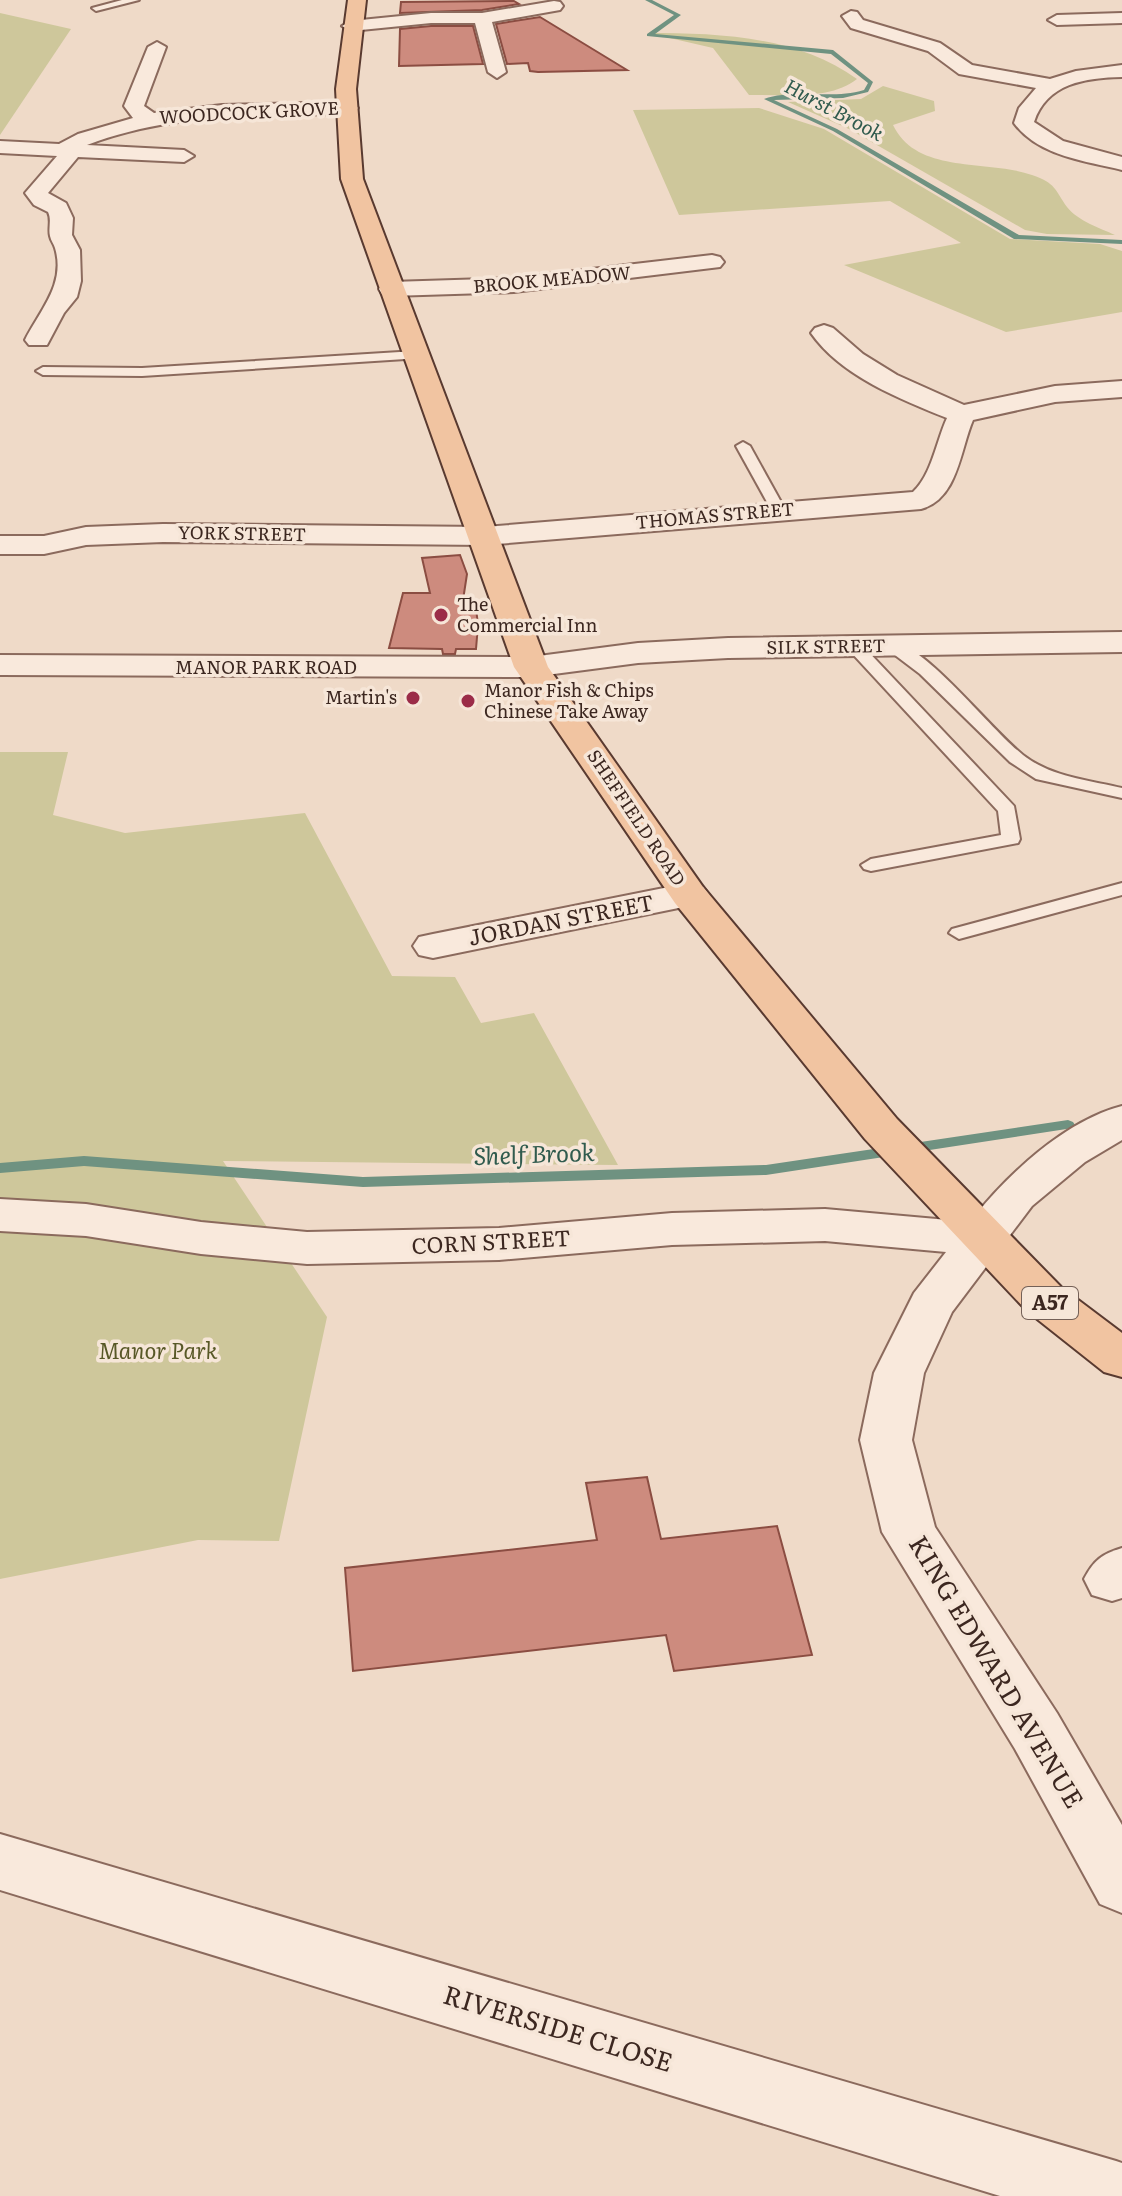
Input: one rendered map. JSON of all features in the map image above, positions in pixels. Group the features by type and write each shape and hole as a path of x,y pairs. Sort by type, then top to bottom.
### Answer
{"main road":[{"name":"SHEFFIELD ROAD","path":"354,13 348,108 352,179 531,667 689,895 881,1129 984,1239"},
{"name":"A57","path":"984,1239 1044,1299 1122,1359"}],"street":[{"path":"354,13 482,18 554,6"},
{"path":"851,16 857,24 934,47 966,70 1049,85 1083,75 1122,71"},
{"path":"482,18 489,34 497,72"},
{"path":"1057,20 1122,18"},
{"name":"WOODCOCK GROVE","path":"150,119 137,112 134,106 157,47"},
{"path":"1049,85 1027,108 1024,123 1030,131 1067,148 1122,164"},
{"name":"WOODCOCK GROVE","path":"69,149 111,130 150,119 257,110 348,108"},
{"path":"0,147 184,156"},
{"path":"17,323 42,332 53,310 65,297 68,250 61,235 62,218 58,208 42,200 36,193 69,149"},
{"name":"BROOK MEADOW","path":"391,289 514,285 712,262"},
{"path":"824,333 837,348 918,398 962,414 1055,394 1122,389"},
{"name":"THOMAS STREET","path":"485,536 921,500 938,484 949,443 962,414"},
{"name":"YORK STREET","path":"0,545 44,545 86,536 163,533 485,536"},
{"name":"SILK STREET","path":"531,667 638,653 1122,642"},
{"name":"MANOR PARK ROAD","path":"0,665 531,667"},
{"name":"JORDAN STREET","path":"433,946 689,895"},
{"name":"KING EDWARD AVENUE","path":"1122,1120 1069,1152 1016,1195 931,1305 899,1373 886,1440 909,1532 1036,1731 1122,1884"},
{"name":"CORN STREET","path":"0,1215 86,1220 201,1238 307,1248 499,1244 672,1229 825,1225 984,1239"},
{"name":"RIVERSIDE CLOSE","path":"0,1862 1116,2196"}],"lane":[{"path":"96,8 135,0"},
{"path":"43,371 157,371 416,355"},
{"path":"743,446 779,511"},
{"path":"893,646 926,670 1016,758 1042,775 1122,793"},
{"path":"855,647 1007,810 1011,839 871,865"},
{"path":"959,933 1122,889"}],"green space":[{"path":"0,13 71,29 0,135"},
{"path":"648,33 702,34 757,40 809,54 857,79 833,91 749,95 713,48"},
{"path":"883,86 934,101 935,111 893,125 904,141 919,152 936,159 1014,170 1040,178 1054,188 1077,216 1115,235 1047,234 1025,230 849,129 788,102 861,99"},
{"path":"759,108 824,129 1010,239 1100,244 1122,251 1122,312 1006,332 844,265 961,243 890,201 679,215 633,110"},
{"name":"Manor Park","path":"0,752 68,752 53,815 125,833 305,813 392,976 455,977 481,1023 534,1013 618,1165 223,1161 327,1317 279,1541 198,1540 0,1579"}],"building":[{"path":"514,1 519,4 482,10 400,13 401,2"},
{"path":"540,17 627,70 538,72 530,71 528,63 507,64 496,24"},
{"path":"473,26 483,64 399,66 400,29"},
{"name":"The Commercial Inn","path":"460,555 467,574 463,600 475,600 478,625 476,649 456,649 455,654 443,654 442,649 389,648 403,593 430,593 422,558"},
{"path":"647,1477 661,1539 777,1526 812,1655 674,1671 666,1635 353,1671 345,1568 597,1540 586,1483"}],"waterway":[{"name":"Hurst Brook","path":"648,0 678,15 649,35 833,52 871,83 866,91 843,97 767,99 835,130 1017,237 1122,242"},
{"name":"Shelf Brook","path":"0,1168 84,1161 363,1182 766,1170 1068,1125"}],"place":[{"name":"The Commercial Inn","path":"441,615"},
{"name":"Martin's","path":"413,698"},
{"name":"Manor Fish & Chips Chinese Take Away","path":"468,701"}]}
